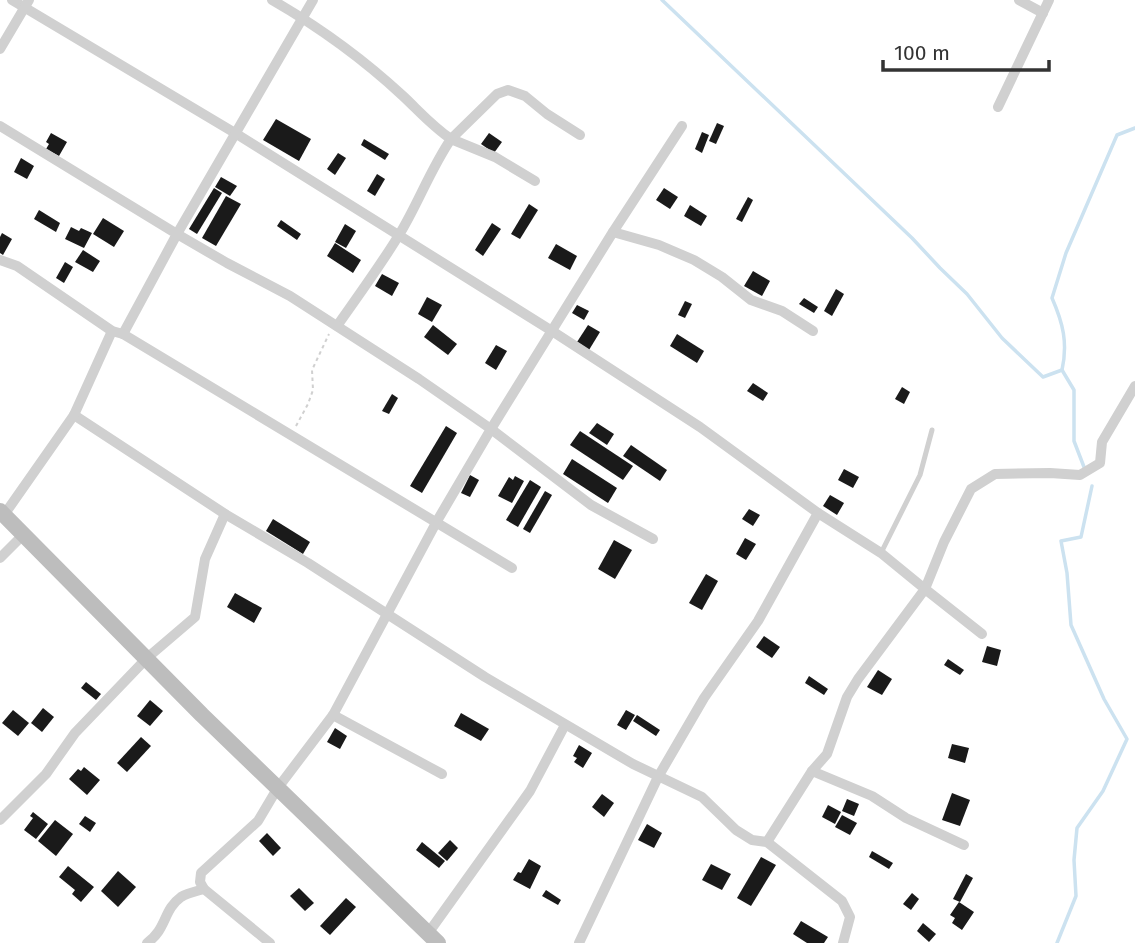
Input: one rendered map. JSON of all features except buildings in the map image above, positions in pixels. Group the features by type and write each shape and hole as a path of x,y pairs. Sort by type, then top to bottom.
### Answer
{"street":[{"path":"12,0 27,4 235,133 700,427 818,513 881,553 982,634"},
{"path":"272,0 342,45 403,96 430,125 451,139 495,157 535,181"},
{"path":"313,0 118,332 74,415 2,513 277,789 434,938 530,791 565,725"},
{"path":"1019,0 1043,13"},
{"path":"998,107 1049,0"},
{"path":"0,49 27,4"},
{"path":"337,326 399,235 433,166 451,139 497,94 508,90 525,96 580,135"},
{"path":"0,126 177,234 290,296 491,429 591,505 653,539"},
{"path":"270,943 204,889 200,882 201,873 258,821 277,789 333,715 437,521 491,429 682,126"},
{"path":"613,232 659,245 694,260 722,277 751,300 782,311 813,331"},
{"path":"0,260 17,266 118,332 512,568"},
{"path":"767,842 812,771 827,754 848,697 858,679 925,589 944,542 971,489 995,474 1039,472 1080,475 1100,463 1102,442 1135,386"},
{"path":"74,415 225,514 308,563 485,677 658,777 702,797 736,830 752,840 767,842 842,901 850,917 843,943"},
{"path":"579,943 658,777 704,698 758,621 818,513"},
{"path":"0,820 46,774 75,733 147,659 195,617 205,559 225,514"},
{"path":"0,558 24,534"},
{"path":"333,715 442,774"},
{"path":"812,771 872,796 906,818 964,845"},
{"path":"147,943 159,935 166,916 182,897 204,889"}],"lane":[{"path":"881,553 920,475 932,430"}],"path":[{"path":"290,436 313,390 312,370 316,358 325,338 337,326"}],"waterway":[{"path":"662,0 912,238 967,294 1002,338 1043,377 1062,370 1074,390 1074,441 1084,467"},
{"path":"1062,370 1065,351 1063,333 1052,298 1066,253 1117,135 1135,128"},
{"path":"1057,943 1076,896 1074,860 1077,828 1103,791 1127,739 1104,699 1071,625 1067,573 1061,541 1081,537 1092,486"}]}
